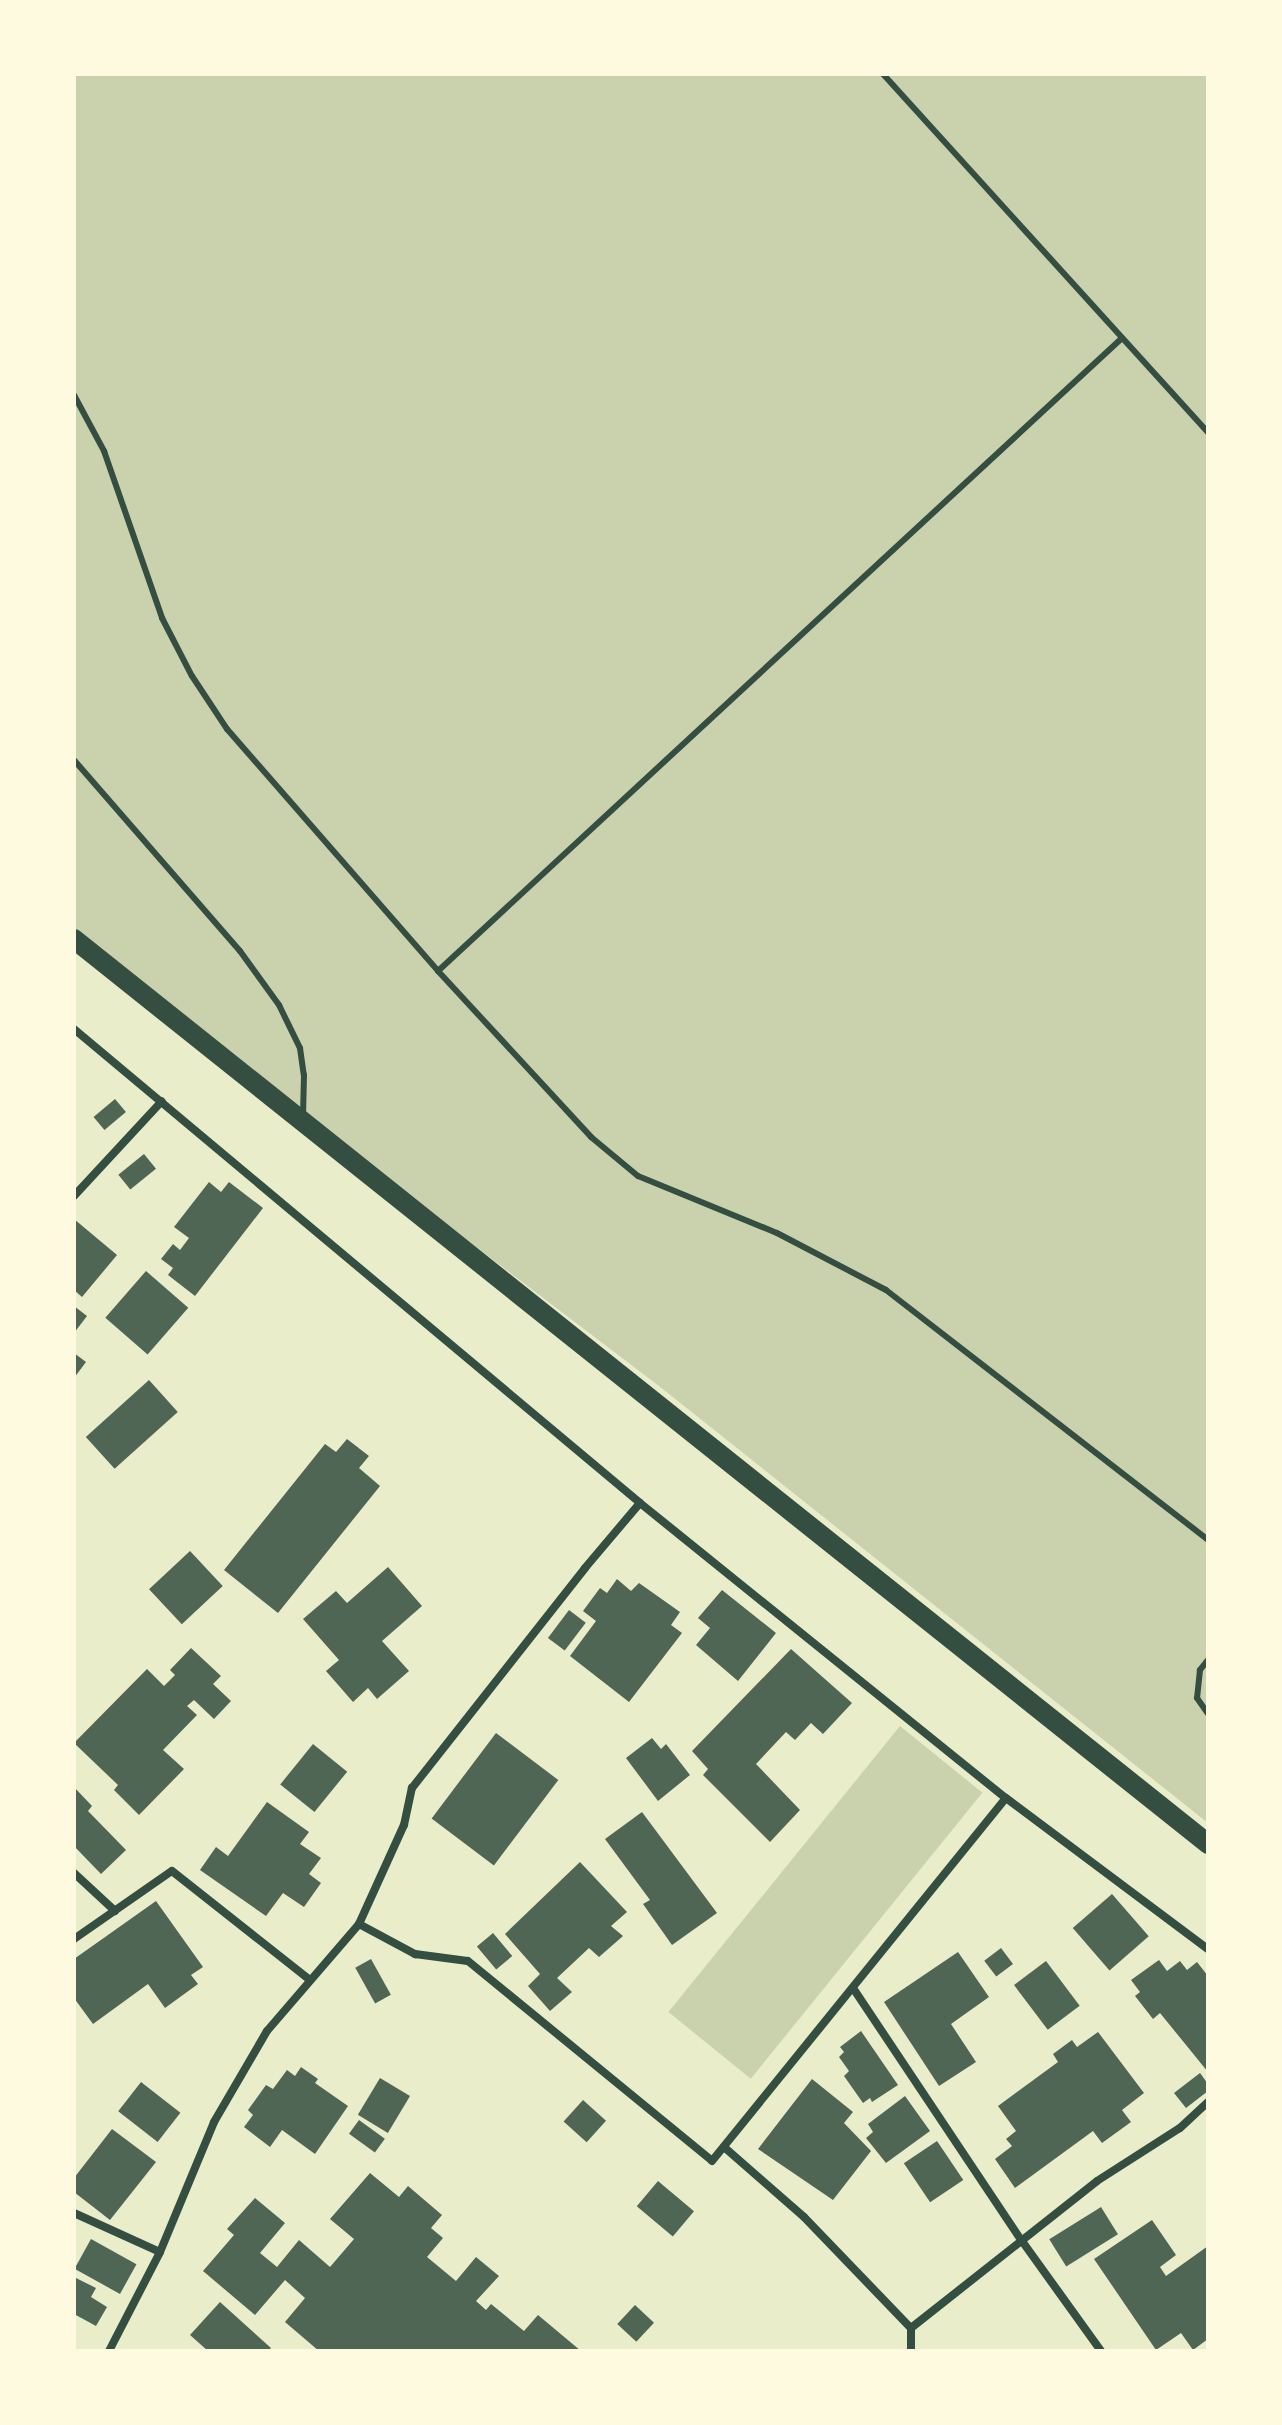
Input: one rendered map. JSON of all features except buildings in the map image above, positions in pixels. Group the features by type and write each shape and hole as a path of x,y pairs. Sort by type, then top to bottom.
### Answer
{"main road":[{"path":"74,939 1208,1844"}],"street":[{"path":"74,1029 640,1503 1006,1798 1208,1949"},
{"path":"74,1196 162,1101"},
{"path":"109,2351 160,2252 214,2122 267,2031 359,1924 404,1825 412,1788 640,1503"},
{"path":"359,1924 415,1954 468,1961 712,2161 1006,1798"},
{"path":"74,1939 172,1871 310,1980"},
{"path":"74,1873 115,1911"},
{"path":"853,1988 1022,2241 1101,2351"},
{"path":"911,2328 1097,2181 1180,2128 1208,2102"},
{"path":"724,2147 804,2217 911,2328 911,2351"},
{"path":"74,2213 160,2252"}],"lane":[{"path":"883,74 1208,433"},
{"path":"438,971 1122,338"},
{"path":"74,395 104,451 162,618 192,676 227,729 438,971 591,1137 638,1176 777,1233 886,1290 1208,1540"},
{"path":"74,760 240,951 279,1005 300,1048 304,1075 303,1121"},
{"path":"1208,1660 1200,1670 1197,1698 1208,1714"}],"green space":[{"path":"74,74 1208,74 1208,1823 659,1386 74,941"},
{"path":"900,1726 982,1793 751,2079 668,2012"}]}
